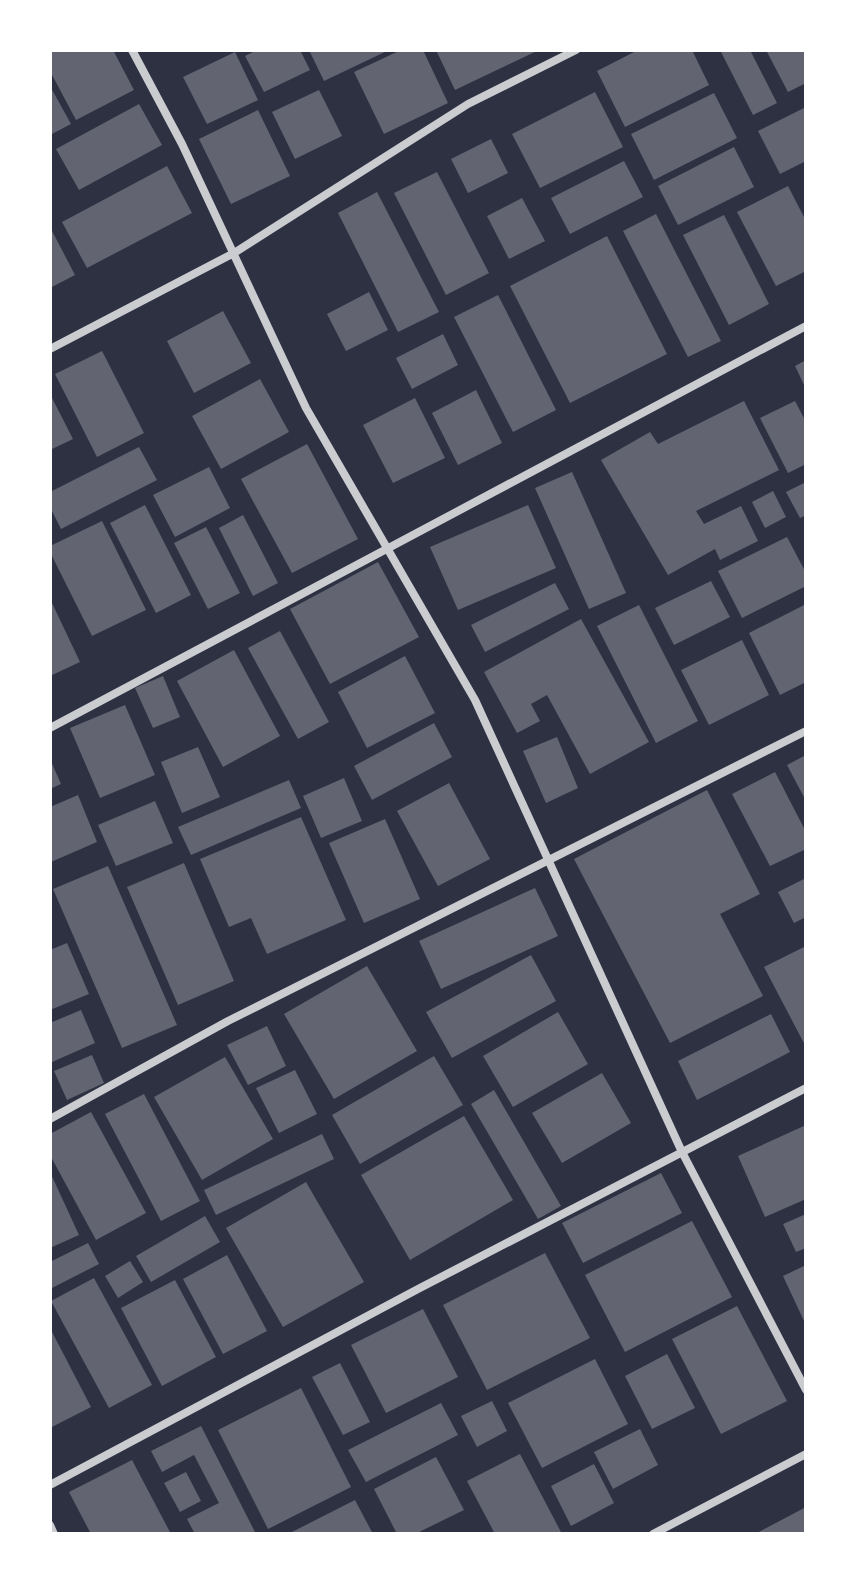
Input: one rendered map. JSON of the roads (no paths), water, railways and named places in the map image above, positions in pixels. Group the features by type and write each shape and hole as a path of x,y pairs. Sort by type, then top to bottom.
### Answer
{"street":[{"path":"132,50 182,144 306,408 475,700 682,1152 806,1390"},
{"path":"50,349 234,253 468,104 576,50"},
{"path":"50,728 806,326"},
{"path":"50,1119 228,1021 806,731"},
{"path":"50,1485 418,1289 806,1088"},
{"path":"653,1534 806,1454"},
{"path":"50,1525 54,1534"}]}
